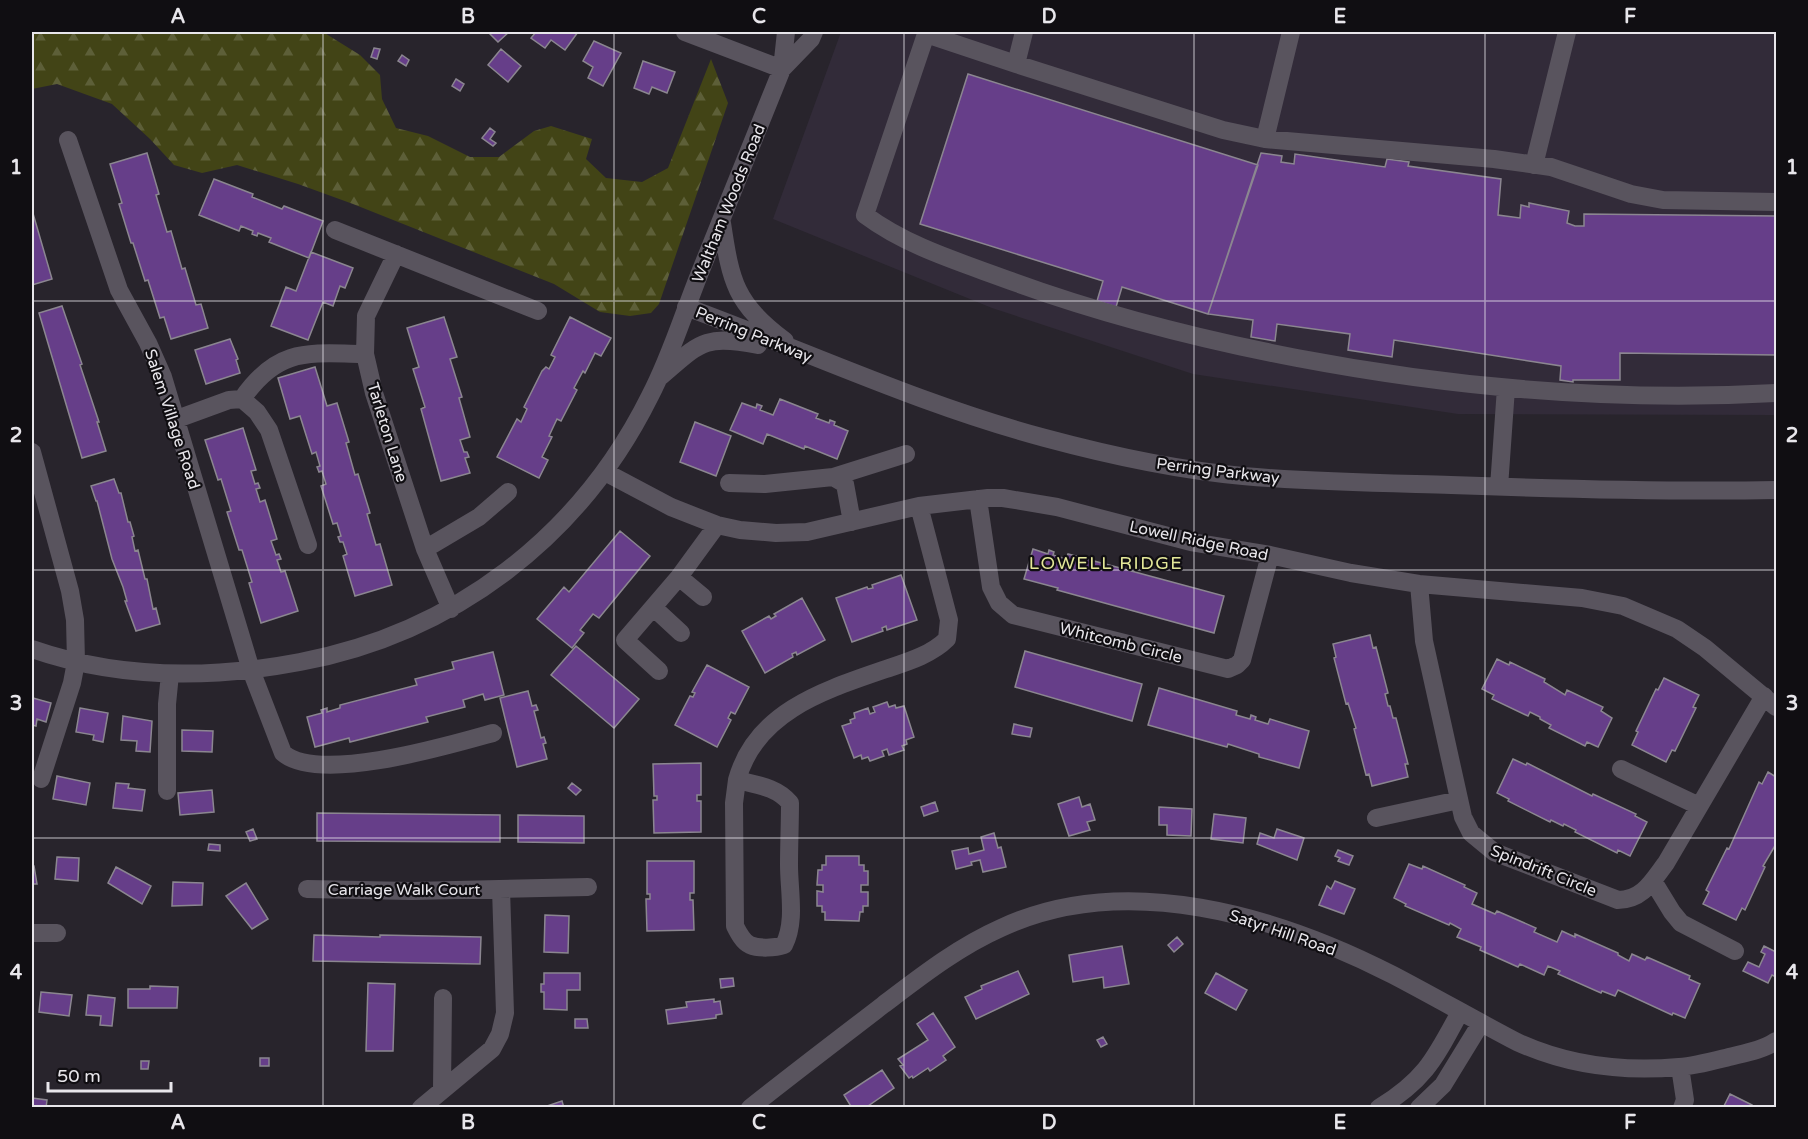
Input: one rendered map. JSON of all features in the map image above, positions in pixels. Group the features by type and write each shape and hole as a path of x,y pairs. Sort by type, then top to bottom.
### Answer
{"street":[{"path":"685,32 782,69"},
{"name":"Waltham Woods Road","path":"32,649 110,669 170,674 250,670 314,660 416,626 451,609 482,590 524,559 573,510 605,472 639,417 659,378 782,69 786,32"},
{"name":"Waltham Woods Road","path":"782,69 811,39 814,32"},
{"path":"1016,64 1024,32"},
{"path":"1265,139 1291,32"},
{"path":"1534,165 1568,32"},
{"path":"1776,202 1663,200 1631,194 1570,172 1534,165 1494,159 1265,139 1223,130 1016,64 951,37 926,33 865,215 884,229 912,244 1055,297 1162,329 1374,373 1578,394 1776,393"},
{"name":"Salem Village Road","path":"68,140 119,290 148,343 177,419 250,670 280,747 290,758 300,763 322,765 377,760 458,744 494,734"},
{"path":"721,220 727,261 732,281 739,295 771,330 801,353"},
{"path":"335,230 538,311"},
{"name":"Tarleton Lane","path":"396,254 366,316 365,354 374,393 425,549 451,609"},
{"name":"Perring Parkway","path":"686,307 890,388 983,420 1045,438 1133,459 1241,476 1323,481 1623,491 1776,490"},
{"path":"659,378 692,350 704,342 716,339 730,339 801,353"},
{"path":"242,399 254,382 284,359 303,354 365,354"},
{"path":"1499,487 1506,388"},
{"path":"177,419 229,400 242,399 257,412 269,430 308,545"},
{"path":"32,452 70,591 75,620 76,662 51,754 41,779"},
{"path":"729,483 765,484 833,477 906,454"},
{"name":"Lowell Ridge Road","path":"605,472 671,507 717,525 740,530 776,533 807,532 920,506 1003,498 1057,507 1191,542 1270,555 1351,573 1419,584 1582,598 1623,606 1677,629 1705,648 1770,702"},
{"path":"833,477 844,484 852,522"},
{"path":"425,549 479,517 508,492"},
{"name":"Whitcomb Circle","path":"978,499 991,587 999,603 1013,615 1228,669 1242,660 1270,555"},
{"path":"737,780 774,789 784,795 790,803 791,913 788,938 784,945 775,948 750,945 741,937 735,926 734,803 737,780 747,753 771,724 789,710 839,685 933,651 947,639 950,628 949,620 920,506"},
{"path":"659,671 625,640 679,577 717,525"},
{"path":"679,577 703,597"},
{"name":"Spindrift Circle","path":"1419,584 1424,641 1463,817 1471,833 1494,852 1618,900 1640,894 1653,880 1666,863 1699,806 1770,702"},
{"path":"654,608 681,633"},
{"path":"167,790 167,704 170,674"},
{"path":"1621,769 1699,806"},
{"path":"1376,818 1459,800"},
{"path":"1653,880 1682,924 1736,951"},
{"name":"Carriage Walk Court","path":"308,889 412,891 588,886"},
{"name":"Carriage Walk Court","path":"421,1107 492,1049 500,1034 505,1012 501,889"},
{"name":"Satyr Hill Road","path":"750,1107 898,994 978,939 1019,920 1078,904 1106,901 1170,904 1224,912 1255,920 1361,960 1542,1054 1564,1060 1619,1067 1680,1067 1742,1054 1776,1041"},
{"path":"32,933 57,933"},
{"path":"442,1089 443,998"},
{"path":"1379,1107 1413,1084 1426,1070 1460,1012"},
{"path":"1419,1107 1443,1084 1481,1023"},
{"path":"1680,1067 1685,1100 1682,1107"}],"shaded area":[{"path":"841,32 1776,32 1776,415 1458,414 1193,374 992,308 773,219"}],"green space":[{"path":"32,32 323,32 360,55 380,75 382,99 396,128 428,136 470,157 499,157 534,131 551,126 592,139 586,159 606,178 642,182 668,168 711,59 728,103 659,304 651,313 630,316 600,312 554,284 298,184 237,165 202,173 174,165 112,104 57,84 32,89"}],"building":[{"path":"488,32 509,32 498,42"},
{"path":"536,32 578,32 565,50 551,40 545,48 531,38"},
{"path":"594,41 621,53 603,86 588,78 593,67 583,61"},
{"path":"374,48 380,49 377,59 371,57"},
{"path":"501,49 521,66 508,82 488,65"},
{"path":"402,55 409,60 406,66 398,61"},
{"path":"643,61 675,72 667,93 652,87 649,94 634,88"},
{"path":"968,74 1258,165 1208,314 1122,287 1116,307 1097,301 1103,281 920,224"},
{"path":"456,79 464,84 460,91 452,86"},
{"path":"490,128 495,132 490,139 496,143 493,146 482,138"},
{"path":"147,153 167,232 171,231 182,269 185,268 196,305 201,304 208,328 171,339 164,317 160,318 148,280 145,281 133,243 131,243 110,164"},
{"path":"1261,153 1282,156 1281,162 1294,164 1295,154 1385,167 1387,159 1409,162 1408,166 1501,179 1498,215 1520,218 1521,205 1529,207 1529,203 1569,211 1567,223 1575,226 1584,226 1584,214 1776,216 1776,355 1620,353 1620,380 1573,380 1573,382 1560,380 1561,366 1394,340 1392,357 1348,350 1350,334 1277,324 1275,341 1251,337 1253,320 1208,314"},
{"path":"214,179 253,194 252,197 282,209 284,206 323,221 309,258 269,242 271,238 258,233 257,236 252,234 253,231 241,226 239,231 199,215"},
{"path":"32,210 52,279 32,285"},
{"path":"311,252 353,268 345,288 340,286 333,306 323,302 308,340 271,326 286,287 296,291"},
{"path":"62,306 82,364 80,365 106,451 82,458 39,313"},
{"path":"444,317 457,357 450,359 462,397 459,398 470,437 460,440 464,452 467,452 469,457 465,458 470,473 441,481 421,409 425,407 413,369 419,367 407,328"},
{"path":"570,317 611,338 601,356 595,353 585,373 583,371 574,388 577,390 561,421 557,419 549,436 552,437 542,457 548,460 539,478 497,457 517,419 521,422 527,409 524,407 542,371 546,367 549,369 555,357 551,355"},
{"path":"230,339 238,359 236,360 240,373 206,384 195,350"},
{"path":"315,367 327,406 337,403 349,442 346,443 355,475 358,474 370,513 367,514 376,545 380,544 392,585 355,596 343,556 347,554 343,542 340,542 338,537 341,536 337,523 333,524 321,486 326,484 322,471 319,472 317,467 320,466 316,452 312,454 300,416 290,419 278,378"},
{"path":"780,399 818,414 816,418 829,423 830,420 835,422 834,425 848,431 837,459 767,434 763,444 730,430 742,403 756,408 757,404 762,406 760,410 773,415"},
{"path":"695,422 731,436 716,476 680,462"},
{"path":"243,428 256,470 251,471 255,484 258,483 260,488 256,489 260,502 265,500 277,539 271,541 276,555 279,554 281,559 277,560 281,572 285,571 298,611 261,623 249,583 252,582 227,512 231,511 205,440"},
{"path":"114,479 121,493 134,536 132,537 135,551 138,550 153,609 156,608 160,624 136,631 91,486"},
{"path":"620,531 650,556 599,618 593,614 580,630 584,633 572,648 537,619 564,587 569,592"},
{"path":"1033,549 1048,554 1049,550 1054,552 1053,555 1066,559 1068,554 1224,596 1214,633 1024,579"},
{"path":"901,575 917,620 887,630 886,626 882,628 883,631 852,642 836,598 867,587 868,589 873,588 872,585"},
{"path":"802,598 825,640 797,655 796,652 792,654 793,657 765,673 742,631 769,616 771,619 776,616 774,614"},
{"path":"1370,635 1373,648 1376,647 1388,693 1385,694 1388,706 1390,706 1393,718 1396,718 1408,764 1405,764 1408,777 1372,786 1369,774 1366,775 1354,729 1356,728 1348,703 1346,704 1334,658 1336,657 1333,644"},
{"path":"576,646 639,699 614,728 551,675"},
{"path":"1025,651 1142,684 1132,721 1015,687"},
{"path":"493,652 504,695 485,700 483,694 463,700 465,707 426,717 428,722 350,742 349,738 315,747 307,717 322,713 321,710 327,708 327,712 340,708 340,705 417,685 415,679 454,669 452,662"},
{"path":"1497,659 1509,665 1510,662 1545,679 1544,682 1565,695 1567,690 1603,707 1601,711 1612,718 1598,747 1587,742 1585,746 1549,728 1551,725 1540,717 1530,712 1528,716 1492,699 1494,695 1482,689"},
{"path":"707,665 749,687 735,714 731,712 728,718 731,720 717,747 675,725 690,696 693,697 695,693 692,692"},
{"path":"1664,678 1699,695 1693,707 1696,708 1675,751 1672,750 1666,762 1632,745 1638,732 1636,731 1656,689 1658,690"},
{"path":"1159,688 1237,711 1236,715 1250,719 1251,715 1256,717 1255,720 1268,724 1270,719 1309,731 1299,768 1259,757 1259,754 1228,744 1227,747 1148,725"},
{"path":"528,691 532,706 536,705 538,710 534,711 541,738 544,737 546,743 543,744 547,759 517,767 500,698"},
{"path":"33,698 51,703 46,722 37,719 36,726 32,725"},
{"path":"887,702 889,707 904,706 914,737 906,740 907,744 902,746 904,750 889,755 887,749 882,751 884,756 870,761 868,757 862,759 861,755 854,758 842,726 851,723 850,720 855,718 854,713 868,708 870,714 875,712 873,707"},
{"path":"80,708 108,713 103,742 93,740 94,735 76,732"},
{"path":"123,716 152,721 150,752 136,751 137,741 121,740"},
{"path":"1014,724 1032,728 1030,737 1012,734"},
{"path":"182,730 213,731 212,752 182,751"},
{"path":"1513,759 1526,765 1527,763 1592,796 1593,794 1636,814 1635,816 1647,822 1630,856 1618,850 1617,853 1564,824 1563,826 1551,820 1550,822 1497,793"},
{"path":"701,763 701,795 697,795 697,801 701,801 701,832 654,833 653,800 657,800 657,796 654,796 653,764"},
{"path":"1768,772 1776,777 1776,844 1763,866 1765,867 1745,910 1742,908 1736,920 1703,904 1709,892 1706,890 1727,848 1729,849 1759,782 1762,784"},
{"path":"57,776 90,783 86,805 53,799"},
{"path":"116,783 129,784 128,788 145,790 142,811 113,808"},
{"path":"572,783 581,790 576,795 568,788"},
{"path":"212,790 214,812 180,815 178,793"},
{"path":"1079,797 1082,807 1090,804 1095,820 1087,822 1090,830 1069,836 1058,804"},
{"path":"935,802 938,811 924,816 921,807"},
{"path":"1159,807 1192,809 1191,836 1167,835 1167,825 1159,825"},
{"path":"317,813 500,815 500,842 317,841"},
{"path":"1214,814 1246,818 1243,843 1211,839"},
{"path":"518,815 584,816 584,843 518,842"},
{"path":"253,829 257,839 250,841 246,832"},
{"path":"1277,829 1304,838 1297,860 1257,844 1260,833 1274,838"},
{"path":"994,833 998,848 1001,847 1006,867 983,872 980,860 971,862 972,865 956,869 952,851 968,848 969,854 984,850 981,837"},
{"path":"209,844 220,845 220,851 208,850"},
{"path":"1338,850 1353,856 1349,865 1338,861 1340,858 1335,856"},
{"path":"826,856 859,856 859,865 864,865 864,871 868,871 868,885 861,885 861,892 868,892 868,906 863,906 859,921 825,920 822,906 817,906 817,891 823,892 823,885 817,885 818,870 822,870 822,865 826,865"},
{"path":"57,857 79,858 78,881 55,879"},
{"path":"647,861 694,861 694,893 690,893 690,900 693,900 694,930 647,931 646,899 650,899 650,894 647,894"},
{"path":"1409,864 1422,869 1423,866 1465,885 1464,887 1477,893 1472,904 1495,914 1497,911 1536,928 1534,932 1557,942 1562,931 1575,937 1575,934 1618,953 1629,961 1632,954 1645,960 1647,957 1690,976 1689,979 1700,984 1685,1018 1673,1013 1672,1015 1618,990 1615,996 1602,991 1601,993 1558,974 1560,971 1548,966 1544,975 1520,964 1518,967 1480,950 1481,947 1457,937 1461,929 1405,906 1406,904 1394,898"},
{"path":"32,866 34,866 37,884 32,884"},
{"path":"116,867 151,886 142,904 108,883"},
{"path":"1335,881 1355,889 1344,914 1319,905 1327,886 1331,889"},
{"path":"173,882 203,883 202,905 172,906"},
{"path":"246,883 268,919 252,929 226,896"},
{"path":"545,915 569,916 568,953 544,952"},
{"path":"314,935 481,937 480,964 313,961"},
{"path":"1177,937 1183,944 1174,952 1168,945"},
{"path":"1122,946 1129,984 1104,988 1103,977 1073,982 1069,955"},
{"path":"1764,946 1776,952 1776,977 1772,975 1768,983 1743,971 1748,962 1759,967 1765,954 1761,952"},
{"path":"1018,971 1029,994 976,1019 965,997 982,989 981,986"},
{"path":"544,973 580,973 580,990 567,990 567,1010 544,1009 544,992 541,992 541,984 544,984"},
{"path":"1216,973 1247,990 1236,1010 1205,993"},
{"path":"733,978 734,986 721,988 720,979"},
{"path":"368,983 395,984 393,1051 366,1051"},
{"path":"150,986 178,987 177,1008 128,1008 128,989 150,989"},
{"path":"41,992 72,995 69,1016 39,1012"},
{"path":"88,995 115,998 112,1026 100,1025 101,1016 86,1015"},
{"path":"714,999 714,1002 720,1001 722,1014 716,1015 716,1018 668,1024 666,1010 687,1007 686,1002"},
{"path":"933,1013 955,1047 943,1056 946,1060 930,1071 928,1068 913,1078 912,1076 909,1078 898,1059 928,1040 917,1024"},
{"path":"575,1019 587,1019 588,1028 575,1028"},
{"path":"1103,1037 1107,1044 1101,1047 1097,1040"},
{"path":"260,1058 269,1058 269,1066 260,1066"},
{"path":"141,1061 149,1061 148,1069 141,1069"},
{"path":"882,1070 894,1088 865,1108 852,1108 844,1095"},
{"path":"1730,1094 1752,1105 1751,1108 1723,1108"},
{"path":"32,1098 47,1100 46,1108 32,1108"},
{"path":"562,1101 564,1108 547,1108 547,1106"}],"district":[{"name":"LOWELL RIDGE","path":"1106,563"}]}
